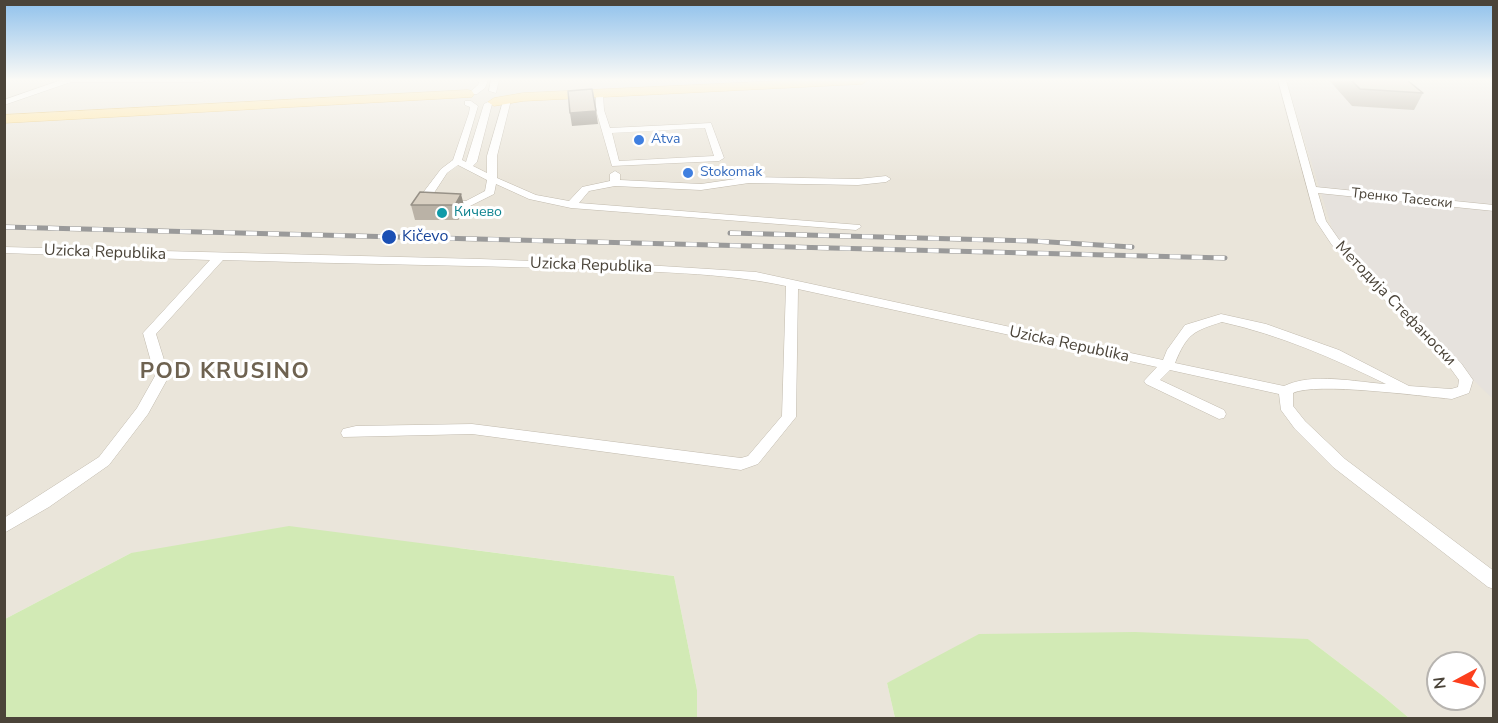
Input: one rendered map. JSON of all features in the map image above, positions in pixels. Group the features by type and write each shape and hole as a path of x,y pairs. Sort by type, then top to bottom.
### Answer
{"main road":[{"path":"4,121 164,114"}],"street":[{"path":"473,114 457,162 444,171 424,198 426,202 468,204 490,192 495,114"},
{"path":"467,166 472,162 489,114"},
{"path":"601,114 615,164 615,183"},
{"name":"Методија Стефаноски","path":"1286,391 1298,385 1324,384 1452,394 1464,390 1466,380 1456,366 1336,243 1321,221 1291,114"},
{"path":"607,131 708,125 722,170"},
{"path":"457,162 533,197 571,205 856,227"},
{"path":"615,164 722,170 749,180 858,182 886,179"},
{"path":"571,205 586,189 615,183 701,187 722,170"},
{"name":"Тренко Тасески","path":"1311,189 1494,208"},
{"name":"Uzicka Republika","path":"4,250 480,262 661,269 756,276 921,314 1286,391"},
{"path":"4,527 104,460 143,411 162,376 149,333 220,256"},
{"path":"348,433 472,429 741,464 753,460 789,417 792,283"},
{"path":"1219,414 1151,381 1167,366 1174,350 1190,328 1221,318 1261,327 1334,353 1413,392"},
{"path":"1286,391 1286,407 1300,425 1339,464 1494,582"}],"shaded area":[{"path":"5,114 1493,114 1493,718 1409,718 1308,639 887,683 895,718 697,718 697,690 674,576 459,548 131,553 5,619"},
{"path":"1296,114 1493,114 1493,399 1352,260 1333,232"}],"green space":[{"path":"289,526 674,576 697,690 697,718 5,718 5,619 131,553"},
{"path":"1135,632 1308,639 1409,718 895,718 887,683 979,634"}],"building":[{"path":"420,192 461,194 455,205 411,205"}],"railway":[{"path":"4,227 1225,258"},
{"path":"730,233 1033,241 1132,247"}],"place":[{"name":"Atva","path":"639,140"},
{"name":"Stokomak","path":"688,173"},
{"name":"Кичево","path":"442,213"},
{"name":"Kičevo","path":"389,237"}],"district":[{"name":"POD KRUSINO","path":"225,373"}]}
